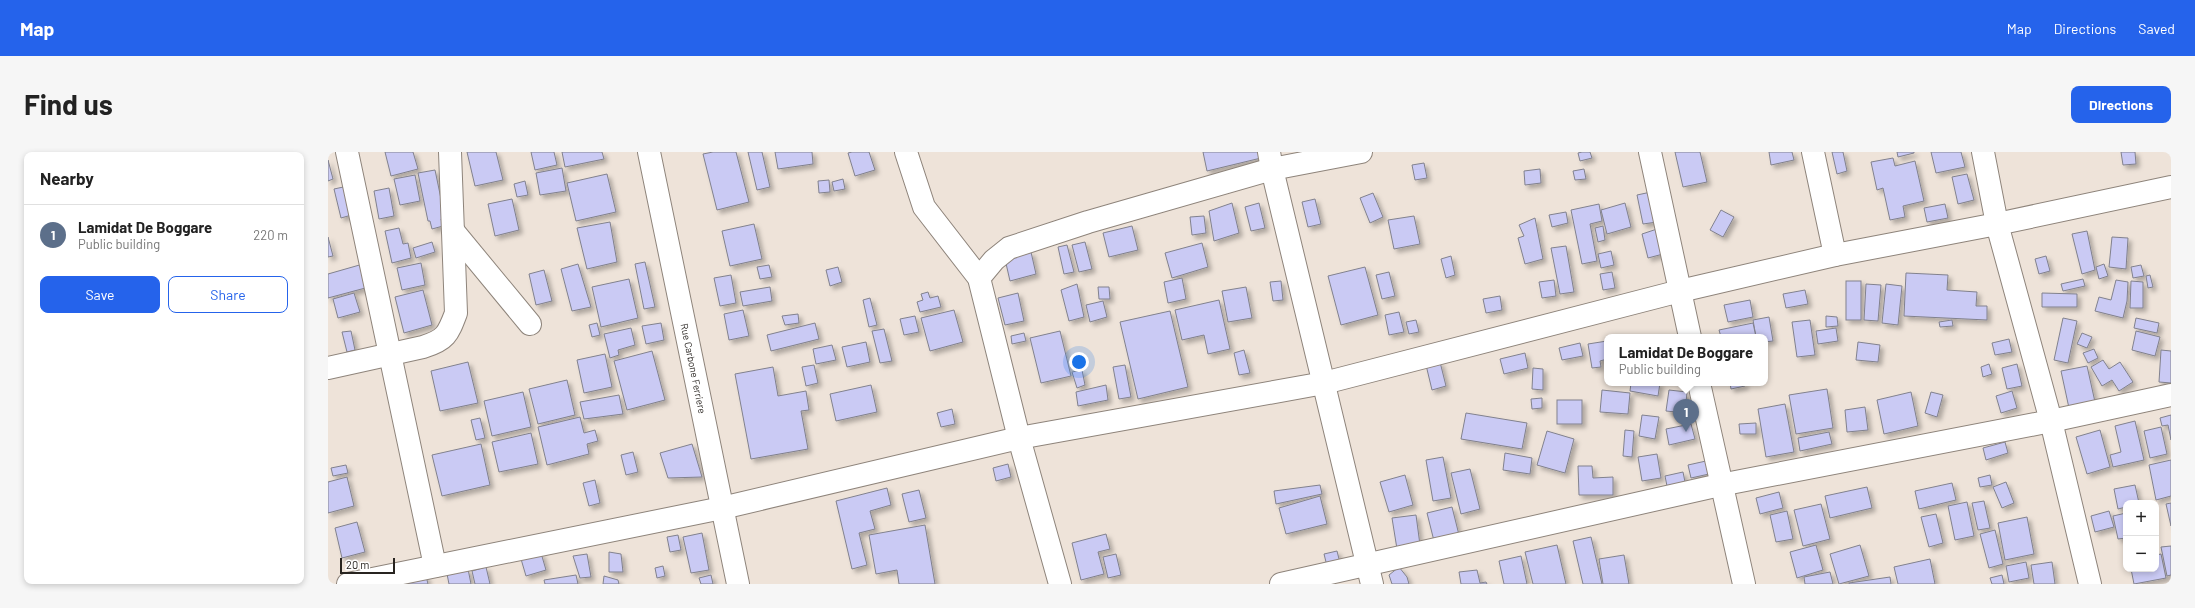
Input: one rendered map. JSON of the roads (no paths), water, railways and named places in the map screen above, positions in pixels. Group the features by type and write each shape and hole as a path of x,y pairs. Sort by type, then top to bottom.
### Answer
{"street":[{"path":"347,152 435,566"},
{"path":"328,368 391,355 436,343 448,334 456,312 450,152"},
{"name":"Rue Carbone Ferriere","path":"649,152 738,584"},
{"path":"906,152 924,207 978,278 1019,438 1060,584"},
{"path":"978,278 994,260 1009,248 1271,161 1361,152"},
{"path":"1650,152 1689,334"},
{"path":"1813,152 1835,255"},
{"path":"1983,152 1998,224 2051,421 2090,584"},
{"path":"1271,161 1370,574"},
{"path":"348,584 722,508 1019,438 1324,383 1680,291 1835,255 1998,224 2171,187"},
{"path":"454,232 530,324"},
{"path":"1700,386 1720,485 1744,584"},
{"path":"1281,584 1370,574 1720,485 2051,421 2171,395"}],"place":[{"name":"Lamidat De Boggare","path":"1686,432"}]}
